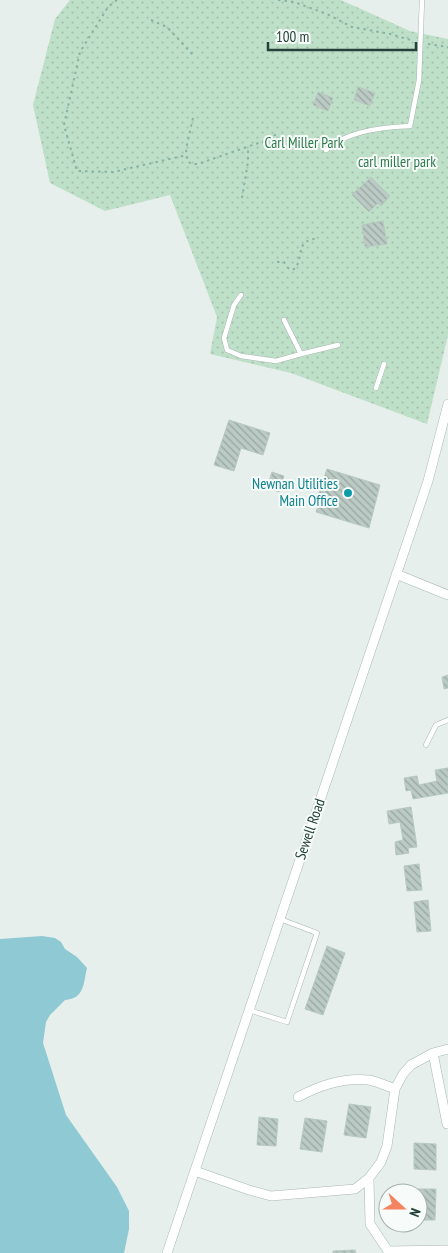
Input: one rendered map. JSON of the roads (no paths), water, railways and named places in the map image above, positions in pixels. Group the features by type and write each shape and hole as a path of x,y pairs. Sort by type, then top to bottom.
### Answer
{"street":[{"name":"Sewell Road","path":"167,1253 428,481 448,404"},
{"path":"396,574 448,595"},
{"path":"195,1171 271,1196 355,1189 369,1178 381,1162 387,1146 396,1089 403,1074 411,1066 433,1053 448,1049"},
{"path":"433,1053 447,1124"},
{"path":"298,1097 315,1088 348,1079 371,1080 396,1089"},
{"path":"369,1178 370,1224 388,1252 448,1250"}],"lane":[{"path":"326,150 333,143 353,135 388,126 410,126 419,80 422,0"},
{"path":"241,295 234,305 224,338 227,350 241,356 276,361 338,345"},
{"path":"284,320 301,354"},
{"path":"376,388 384,364"},
{"path":"426,745 436,725 448,720"},
{"path":"249,1010 287,1022 316,933 280,919"}],"water":[{"path":"42,936 55,938 61,942 65,949 77,957 87,968 84,985 80,993 72,999 65,1000 50,1015 46,1022 43,1043 66,1115 117,1187 129,1211 129,1229 124,1253 0,1253 0,939"}],"place":[{"name":"Newnan Utilities Main Office","path":"348,493"}],"park label":[{"name":"Carl Miller Park","path":"304,143"},
{"name":"carl miller park","path":"397,162"}]}
